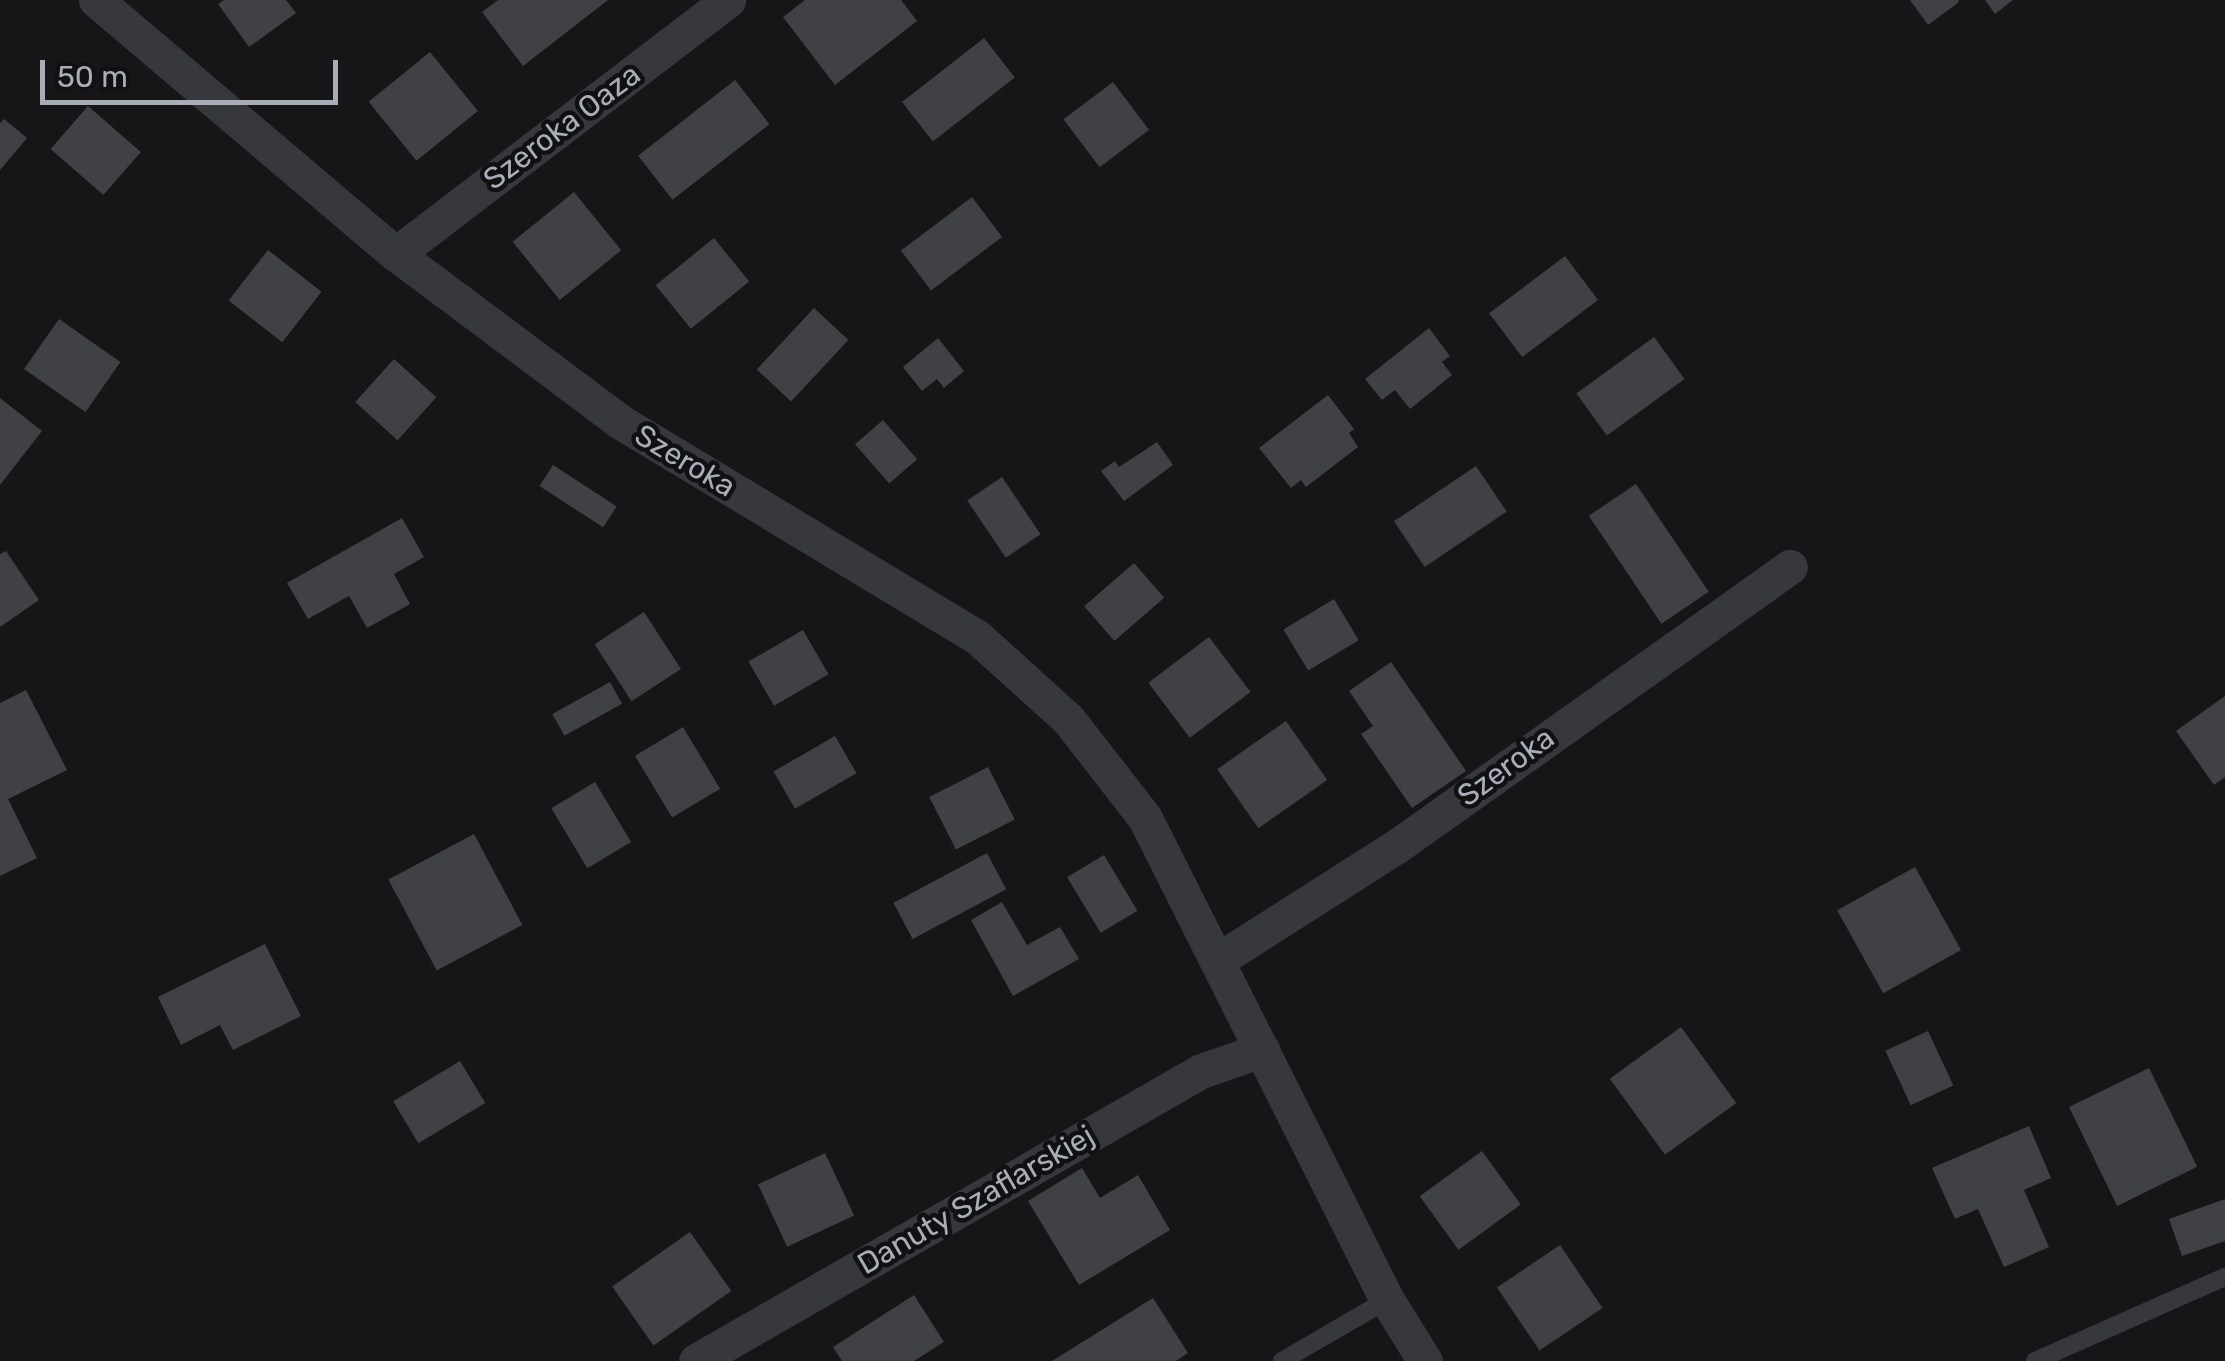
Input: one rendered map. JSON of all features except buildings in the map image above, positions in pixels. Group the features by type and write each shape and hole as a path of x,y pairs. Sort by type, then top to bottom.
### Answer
{"street":[{"name":"Szeroka","path":"96,0 396,254 619,421 976,636 1068,719 1145,818 1387,1300 1425,1361"},
{"name":"Szeroka Oaza","path":"396,254 728,0"},
{"name":"Szeroka","path":"1218,960 1397,846 1790,567"},
{"name":"Danuty Szaflarskiej","path":"696,1361 1201,1072 1262,1050"}],"lane":[{"path":"2035,1361 2225,1276"},
{"path":"1282,1361 1387,1300"}]}
